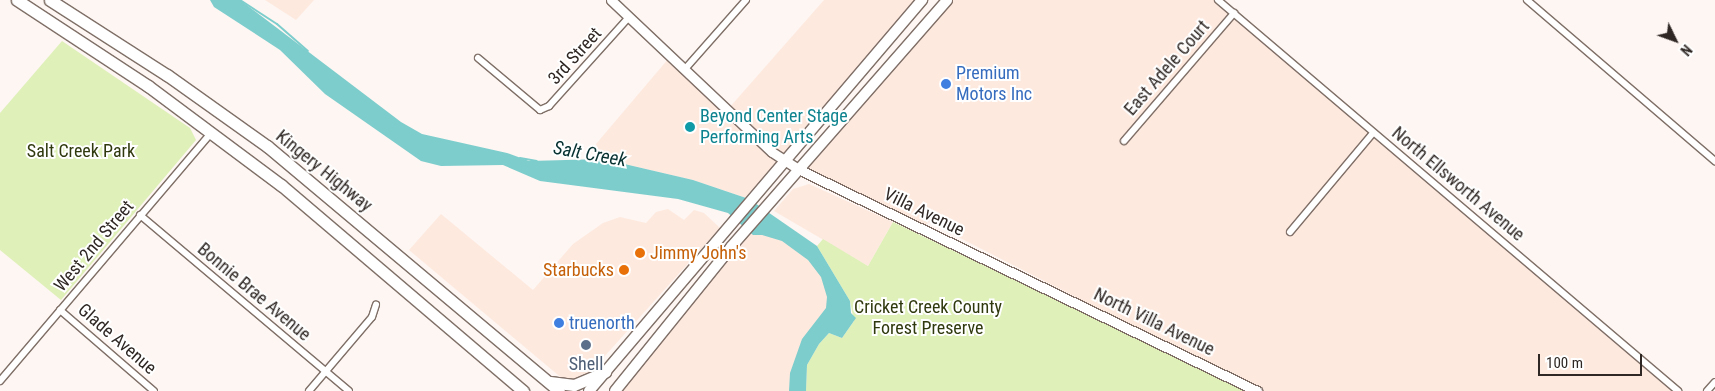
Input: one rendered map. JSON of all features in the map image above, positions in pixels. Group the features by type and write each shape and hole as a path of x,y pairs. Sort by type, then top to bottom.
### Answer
{"highway":[{"path":"17,0 148,86 281,185 523,391"},
{"name":"Kingery Highway","path":"50,0 167,75 267,146 430,279 559,391"},
{"path":"547,382 574,385 605,372"}],"main road":[{"path":"611,0 785,161 798,169"},
{"path":"589,391 922,0"},
{"path":"615,391 731,247 947,0"},
{"name":"Villa Avenue","path":"798,169 1037,282"},
{"name":"North Villa Avenue","path":"1037,282 1257,391"}],"street":[{"path":"685,69 746,0"},
{"name":"North Ellsworth Avenue","path":"1218,0 1678,391"},
{"path":"1527,0 1715,161"},
{"name":"East Adele Court","path":"1124,142 1234,13"},
{"name":"3rd Street","path":"478,58 540,110 549,106 562,94 629,17"},
{"name":"West 2nd Street","path":"0,381 212,132"},
{"path":"1290,232 1374,132"},
{"name":"Bonnie Brae Avenue","path":"140,215 349,391"},
{"path":"309,391 372,317 376,305"},
{"name":"Glade Avenue","path":"60,310 154,391"},
{"path":"1707,391 1715,382"}],"shaded area":[{"path":"265,0 314,0 296,20"},
{"path":"824,0 919,0 786,157 775,151 729,108"},
{"path":"949,0 1214,0 1674,391 1259,391 929,222 925,226 802,168"},
{"path":"669,58 780,162 749,199 693,180 603,159 596,144"},
{"path":"809,184 893,222 868,266 774,211 793,189"},
{"path":"668,209 684,220 694,210 704,213 720,228 594,368 578,380 564,380 409,250 441,214 533,290 573,244 603,223 620,217 646,223 656,212"},
{"path":"753,228 768,231 801,249 821,270 832,303 794,391 618,391"}],"green space":[{"name":"Salt Creek Park","path":"62,41 190,128 196,140 61,300 0,250 0,113"},
{"name":"Cricket Creek County Forest Preserve","path":"893,222 1246,391 806,391 807,365 819,344 829,333 842,338 854,321 850,301 817,246 823,239 868,266"}],"water":[{"path":"210,0 240,0 401,122 422,134 507,153 529,161 603,159 693,180 749,199 817,246 850,301 851,313 856,318 842,338 829,333 819,344 807,365 806,391 789,391 790,373 802,339 826,308 827,297 821,277 808,260 782,241 762,235 753,235 728,213 678,199 540,181 503,165 441,166 421,161 325,94 280,50 214,7"}],"waterway":[{"name":"Salt Creek","path":"240,0 277,24 308,51"},
{"name":"Salt Creek","path":"520,158 537,161"}],"place":[{"name":"Premium Motors Inc","path":"946,84"},
{"name":"Beyond Center Stage Performing Arts","path":"690,127"},
{"name":"Jimmy John's","path":"640,253"},
{"name":"Starbucks","path":"624,270"},
{"name":"truenorth","path":"559,323"},
{"name":"Shell","path":"586,345"}]}
